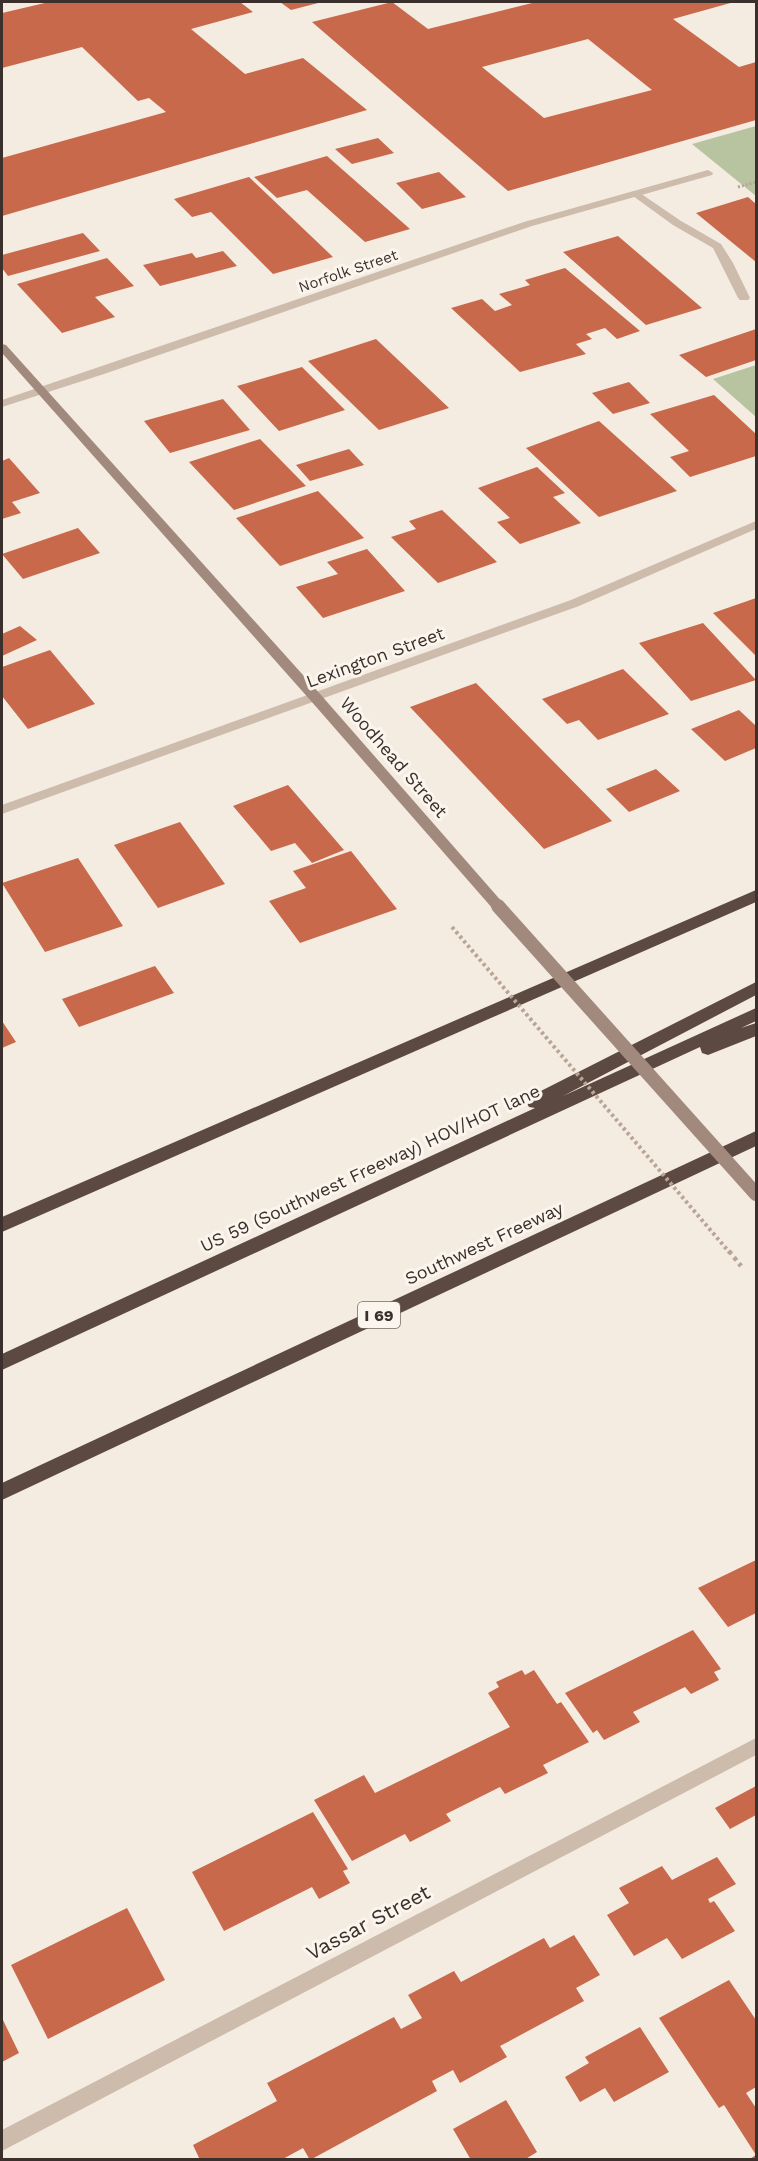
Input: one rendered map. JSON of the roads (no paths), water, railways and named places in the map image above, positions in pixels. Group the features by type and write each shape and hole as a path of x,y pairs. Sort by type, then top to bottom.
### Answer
{"highway":[{"path":"2,1225 756,896"},
{"path":"331,1208 756,988"},
{"name":"US 59 (Southwest Freeway) HOV/HOT lane","path":"2,1362 331,1208 756,1014"},
{"path":"331,1208 756,1029"},
{"name":"Southwest Freeway","path":"2,1492 756,1138"}],"street":[{"name":"Norfolk Street","path":"2,404 528,224 708,173"},
{"path":"637,194 677,223 717,246 728,263 744,298"},
{"name":"Woodhead Street","path":"2,347 756,1194"},
{"name":"Lexington Street","path":"2,810 575,603 756,525"},
{"name":"Vassar Street","path":"2,2141 756,1746"}]}
